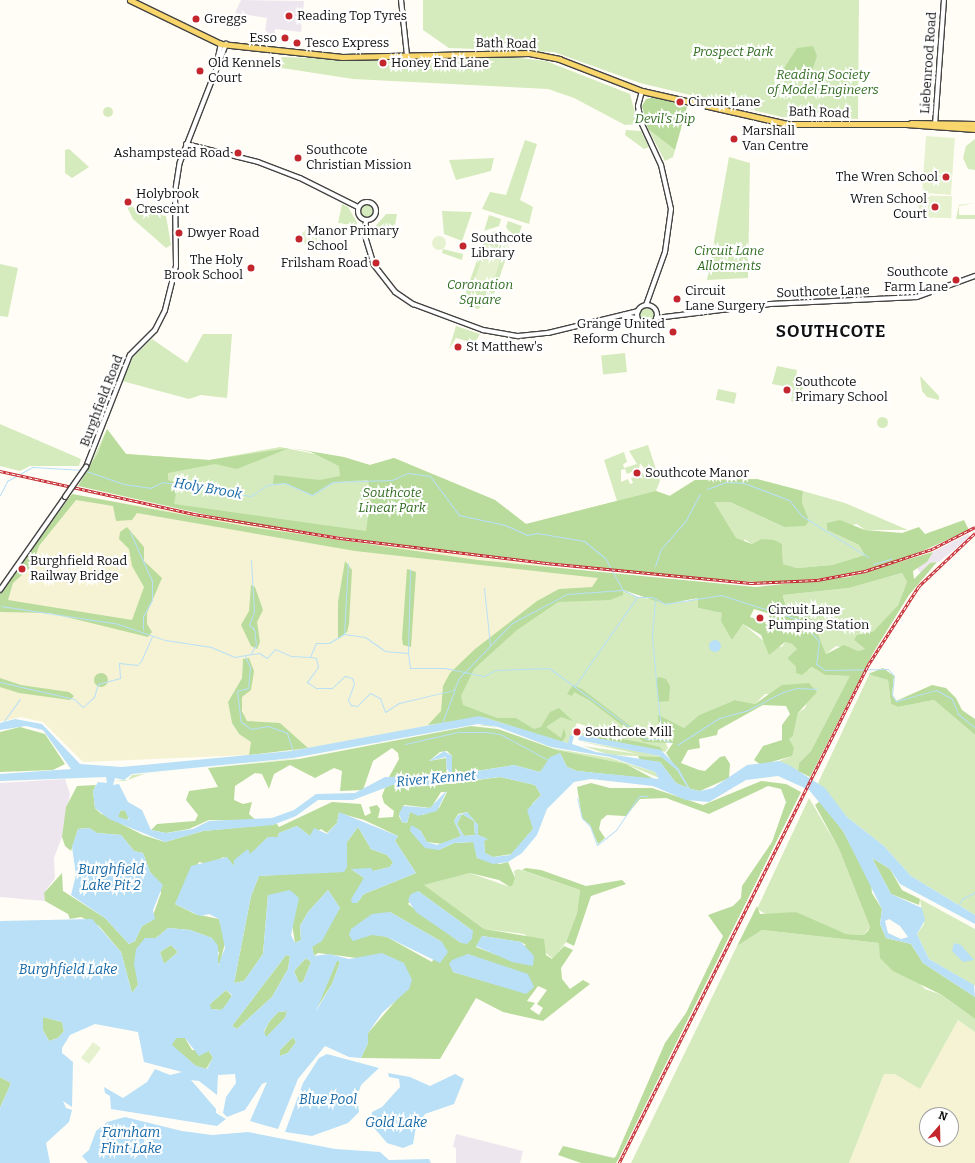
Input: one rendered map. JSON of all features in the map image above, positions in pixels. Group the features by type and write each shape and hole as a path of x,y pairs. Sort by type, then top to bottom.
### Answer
{"main road":[{"name":"Bath Road","path":"130,0 223,44 321,56 538,54 642,91 792,125 975,124"},
{"name":"Bath Road","path":"935,124 975,129"}],"street":[{"path":"401,0 407,55"},
{"name":"Liebenrood Road","path":"935,124 944,0"},
{"name":"Burghfield Road","path":"0,590 86,467 130,355 155,330 167,303 177,252 176,182 186,144 216,68 223,44"},
{"path":"366,220 369,252 383,280 413,304 488,331 518,336 638,311 646,305 652,293 665,252 671,209 661,165 641,122 638,106 642,91"},
{"path":"186,144 258,162 300,178 358,207"},
{"path":"358,207 366,201 375,207 375,215 366,220"},
{"path":"358,207 358,215 366,220"},
{"name":"Southcote Lane","path":"656,316 668,316 770,304 917,297 975,276"},
{"path":"619,316 638,318 647,325 656,316 652,307 652,293"},
{"path":"646,305 652,307"},
{"path":"638,311 638,318"}],"shaded area":[{"path":"241,0 304,1 301,32 275,29 273,44 263,42 267,18 235,13"},
{"path":"72,494 341,540 612,574 442,723 293,751 247,727 237,691 248,688 243,659 242,678 228,702 232,723 239,734 251,742 253,750 249,755 83,762 43,722 21,717 0,722 0,593"},
{"path":"968,534 970,537 939,562 930,563 921,574 917,568 927,562 933,552"},
{"path":"65,779 70,794 62,837 54,858 55,878 44,893 45,901 0,897 0,783"},
{"path":"958,1020 975,1032 975,1163 849,1163 884,1074 895,1074 920,1088"},
{"path":"456,1134 523,1151 520,1163 456,1163 456,1148 453,1147"}],"green space":[{"name":"Prospect Park","path":"423,0 859,0 858,119 782,117 640,83 554,52 449,48 423,30"},
{"path":"813,46 817,56 810,77 806,79 783,70 797,48"},
{"path":"282,57 415,62 510,57 546,61 630,94 638,124 625,125 574,98 548,89 353,79 282,68 278,63"},
{"name":"Devil's Dip","path":"655,97 687,107 675,150 648,129 642,106 646,99"},
{"path":"106,107 110,107 113,112 110,117 106,117 103,114 103,110"},
{"path":"648,129 675,150 673,157 665,161"},
{"path":"626,130 641,131 649,147 644,149 625,135"},
{"path":"926,136 955,138 951,195 922,193"},
{"path":"975,139 975,170 968,169 963,158 966,146"},
{"path":"525,140 537,144 520,200 533,207 529,224 482,209 490,192 506,195"},
{"path":"69,149 89,167 72,178 65,173 65,150"},
{"name":"Circuit Lane Allotments","path":"729,157 750,163 748,278 707,280"},
{"path":"494,158 491,171 456,180 449,160"},
{"name":"Wren School Court","path":"919,195 952,196 951,218 918,217"},
{"path":"124,201 137,210 166,216 171,245 166,248 133,219"},
{"path":"367,203 374,208 375,211 370,218 367,219 360,214 359,211 364,204"},
{"path":"975,203 959,206 959,215 975,215 975,219 956,219 959,205"},
{"path":"342,204 348,207 359,226 338,223"},
{"path":"442,211 472,212 462,241 444,234"},
{"path":"386,214 397,214 394,231 373,229"},
{"path":"489,215 501,219 499,226 484,231"},
{"path":"508,221 522,226 516,242 506,227"},
{"path":"314,224 327,241 311,252 299,235"},
{"name":"Coronation Square","path":"494,231 505,234 509,249 491,303 477,309 468,302 466,292 484,240"},
{"path":"436,236 442,236 446,240 446,246 442,250 436,250 432,246 432,240"},
{"path":"487,244 504,250 490,290 473,284"},
{"path":"443,249 463,254 462,260 442,253"},
{"path":"0,264 18,268 8,317 0,316"},
{"path":"647,306 654,311 655,314 650,321 647,322 640,317 639,314 644,307"},
{"path":"456,326 480,334 469,352 464,350 467,341 456,338 449,349"},
{"path":"203,334 232,334 227,398 201,395 189,399 122,381 133,357 152,339 187,363"},
{"path":"625,353 627,372 603,374 601,356"},
{"path":"777,366 797,370 795,383 803,387 801,404 791,401 793,388 772,384"},
{"path":"920,376 939,396 939,400 927,397 922,391"},
{"path":"718,389 737,393 734,404 716,400"},
{"path":"882,416 886,418 888,422 886,426 882,428 878,426 876,422 878,418"},
{"path":"0,424 81,459 79,466 30,466 20,471 0,466"},
{"name":"Southcote Linear Park","path":"107,429 126,454 209,460 280,447 370,465 394,458 495,500 526,524 617,501 604,460 624,452 627,462 623,464 624,468 637,464 629,451 648,445 660,481 656,491 669,496 695,480 714,502 730,502 784,527 802,503 803,491 845,503 908,530 865,530 857,524 827,530 859,545 866,555 832,565 797,568 783,564 782,544 761,539 752,544 744,539 756,581 179,509 87,471","holes":["640,463 647,472 641,474 643,479 638,476 631,478 633,483 630,484 628,479 621,482 621,470 625,469 627,474 639,469"]},
{"name":"Southcote Linear Park","path":"107,429 126,454 209,460 289,448 237,469 215,464 168,473 168,480 178,483 174,504 366,531 371,495 368,480 333,482 312,495 285,483 273,484 274,475 320,480 340,476 339,466 311,452 291,448 344,457 370,465 394,458 495,500 526,524 656,491 670,496 695,480 757,479 803,491 802,503 809,521 805,526 784,527 730,502 714,502 736,538 752,544 761,539 774,540 782,544 783,564 797,568 832,565 865,555 859,545 827,530 827,523 840,520 865,530 902,533 919,527 925,534 964,520 969,530 896,563 835,577 778,583 696,579 409,547 243,523 78,486 98,453"},
{"path":"72,494 244,526 478,560 756,587 849,577 933,552 927,562 913,571 914,579 930,563 937,562 909,595 873,653 810,777 798,771 799,763 811,751 850,676 825,675 812,667 802,675 796,673 796,667 787,658 797,649 792,644 785,642 769,655 761,635 743,624 732,640 721,621 722,613 698,608 698,598 665,604 623,590 623,595 610,600 558,602 517,630 474,669 461,696 463,705 497,718 516,718 534,729 541,727 550,712 559,708 573,721 561,717 546,727 561,738 564,728 566,736 562,742 484,717 428,725 441,711 443,686 450,673 475,649 537,601 559,589 592,587 598,578 355,551 137,513 132,520 116,521 113,506 76,500 39,546 32,566 13,583 8,600 132,620 144,587 132,566 129,549 119,539 120,532 127,527 144,547 144,561 162,578 147,613 147,624 152,632 148,637 50,613 0,612 0,593","holes":["902,573 907,582 898,605 874,631 857,635 854,640 865,649 858,651 844,645 826,654 812,619 786,606 784,600 783,595 849,588","754,609 770,614 767,623 750,617"]},
{"path":"345,561 352,570 349,624 347,632 338,639 338,602"},
{"path":"407,569 416,572 411,647 403,645 402,638"},
{"path":"902,573 907,582 898,605 875,631 863,633 854,640 865,649 858,651 836,646 826,654 812,619 786,606 783,595 849,588"},
{"path":"251,585 255,587 263,610 257,622 260,642 257,649 251,646 241,625 249,611"},
{"path":"623,590 638,597 656,600 687,602 698,598 698,608 722,613 732,640 743,624 766,643 782,647 785,642 792,644 797,649 787,658 796,667 809,670 812,667 825,675 851,676 811,751 799,763 798,771 779,761 792,756 788,739 793,736 798,713 805,708 809,697 765,694 755,704 735,700 699,715 684,728 665,720 658,726 668,748 665,752 580,735 586,726 577,723 568,743 470,717 442,723 459,678 512,623 567,594"},
{"path":"249,658 254,671 251,690 242,697 242,711 247,721 280,723 308,748 249,755 251,742 239,734 232,723 228,702 242,678 243,659"},
{"path":"883,668 894,676 892,695 896,701 932,685 946,688 956,698 962,710 975,719 975,735 934,700 898,707 891,704 888,680 868,674"},
{"path":"101,673 106,675 108,680 106,685 101,687 96,685 94,680 96,675"},
{"path":"875,674 888,680 891,704 898,707 934,700 975,735 975,915 911,876 884,846 847,817 818,783 869,675"},
{"path":"659,677 666,679 670,686 669,701 658,702 656,679"},
{"path":"0,678 21,685 69,692 74,696 70,700 19,693 0,687"},
{"path":"809,683 817,692 798,713 793,736 789,739 794,748 792,756 761,765 754,760 763,746 782,740 782,725 790,714 786,706 763,705 718,730 717,735 699,739 700,748 688,750 681,763 699,770 705,771 720,757 725,756 730,764 729,778 700,791 690,789 666,753 673,743 644,742 589,700 574,692 572,696 567,694 573,685 582,689 646,738 659,737 658,715 684,728 699,715 735,700 755,704 782,685"},
{"path":"478,725 299,758 298,758"},
{"path":"478,725 485,725 498,728"},
{"path":"471,726 498,729 557,750 626,764 654,779 577,771 567,767 560,753 540,772 514,765 452,775 452,756 447,751 440,752 429,761 446,758 447,776 389,777 399,759 398,753 392,748 373,761 363,790 340,791 342,771 334,768 315,778 290,765 274,774 269,789 262,774 255,773 235,786 234,800 243,804 252,802 249,814 257,821 209,820 189,829 166,833 151,830 157,824 195,821 198,815 186,800 189,791 218,787 208,768 299,759"},
{"path":"20,727 45,734 65,764 53,770 0,772 0,732"},
{"path":"596,735 660,747 663,751 590,737"},
{"path":"578,741 649,753 663,757 610,755 583,746 638,754"},
{"path":"552,748 610,758 655,772 659,778 626,764"},
{"path":"638,756 663,757 677,770 688,788 676,783 660,762 640,760"},
{"path":"298,758 293,759 194,769"},
{"path":"194,769 144,774 128,780 132,775"},
{"path":"500,777 535,785 541,795 532,804 533,829 512,854 493,857 485,853 484,841 487,839 478,835 478,825 467,812 458,814 454,821 461,836 442,844 427,842 420,830 410,831 439,850 454,843 474,842 477,858 500,864 508,862 515,878 510,887 499,880 470,873 424,885 484,929 544,939 546,955 552,959 564,946 573,950 561,968 562,979 570,989 583,980 590,984 543,1021 503,1012 476,998 440,1059 361,1058 368,1043 368,1033 404,991 357,958 318,953 314,956 312,947 340,908 328,890 308,912 300,926 301,940 295,943 292,924 268,895 263,954 244,981 234,983 251,896 259,876 324,872 347,860 347,842 358,827 371,849 387,855 393,862 390,867 373,871 351,869 364,878 357,903 364,894 416,873 395,841 398,836 364,820 339,813 337,823 327,833 321,829 310,836 297,826 279,833 278,837 268,837 251,854 243,855 234,866 224,857 208,864 199,862 175,904 195,914 219,919 225,943 220,963 216,965 219,953 212,938 190,930 168,928 156,938 149,938 135,960 138,985 132,993 121,952 99,926 81,917 70,919 68,914 45,901 44,893 62,873 63,891 105,918 129,944 135,941 142,926 151,921 161,893 159,883 150,872 143,853 134,851 121,835 97,833 89,828 78,829 71,851 65,846 62,837 66,807 77,786 96,785 93,791 95,808 100,813 143,835 165,842 203,831 277,824 279,827 332,802 361,804 365,816 371,813 369,807 377,805 380,809 378,818 393,817 394,811 384,803 382,796 385,788 393,784 431,786","holes":["441,792 447,792 439,808 423,815 410,812 407,823 402,822 399,816 404,805 431,808","418,891 473,931 461,943 408,904","390,912 442,942 432,962 387,937 351,929","482,936 521,942 526,945 497,955 476,947","468,954 501,967 501,986 453,972","538,986 547,990 537,1004 543,1008 539,1015 530,1009 535,1003 527,1001"]},
{"path":"761,781 786,784 801,792 619,1158 616,1163 581,1163 558,1155 563,1146 614,1158 616,1156 665,1043 686,1013 723,936 708,915 733,906 741,898 742,886 772,842 786,802 781,789 768,786 709,814 666,798 640,799 626,816 607,815 601,820 599,829 605,838 598,844 590,825 582,818 577,787 591,783 610,788 652,788 703,805"},
{"path":"809,798 839,849 870,927 864,935 846,934 817,924 796,912 769,916 757,909"},
{"path":"820,801 843,831 871,884 872,893 882,909 880,924 886,938 911,944 923,963 975,997 975,1019 942,995 893,971 880,958 879,943 762,930 737,946 757,906 760,914 796,912 846,934 864,935 868,931 870,927 839,849 815,805"},
{"path":"121,810 125,810 127,811 127,819 121,820 118,817 118,813"},
{"path":"462,814 474,821 475,835 464,836 457,824"},
{"path":"872,858 890,869 902,890 920,899 919,905 891,894"},
{"path":"526,868 541,870 586,886 622,880 626,884 591,896 574,946 566,942 577,913 580,890 522,870"},
{"path":"518,869 580,890 577,913 566,942 553,959 524,934 484,929 423,885 470,873 510,887 515,878 514,871"},
{"path":"920,899 975,929 975,986 929,959 917,934 924,924"},
{"path":"762,930 879,943 925,989 942,995 975,1019 975,1032 958,1020 920,1089 895,1074 884,1074 849,1163 631,1163 737,946"},
{"path":"171,945 178,952 164,964 160,952"},
{"path":"286,955 290,956 288,969 272,997 237,1029 232,1026"},
{"path":"306,958 311,962 303,982 299,983 294,971"},
{"path":"337,960 340,962 332,984 315,1011"},
{"path":"226,990 232,996 222,1010 210,1009 210,1004"},
{"path":"287,1011 285,1018 266,1038 264,1032 269,1022 278,1012"},
{"path":"43,1017 62,1022 64,1031 58,1038 49,1041 43,1030"},
{"path":"293,1037 296,1042 288,1053 280,1056 280,1050"},
{"path":"176,1038 185,1038 192,1050 209,1051 213,1058 206,1069 196,1066 171,1045"},
{"path":"93,1042 101,1048 89,1064 81,1058"},
{"path":"0,1077 11,1083 0,1108"}],"water":[{"path":"713,640 717,640 721,646 717,652 713,652 709,648 709,644"},
{"name":"River Kennet","path":"479,716 568,743 570,735 574,736 572,744 596,752 660,762 676,783 688,788 677,770 660,756 578,740 580,735 661,750 679,769 690,789 700,791 713,788 747,765 779,761 789,765 825,788 847,817 884,846 911,876 975,915 975,924 900,884 890,869 872,858 891,894 922,908 925,920 917,934 929,959 974,985 975,997 923,963 911,944 886,938 880,924 882,909 843,831 809,790 778,776 746,780 709,802 686,800 653,786 591,779 574,782 547,809 537,835 522,853 508,862 493,864 477,858 473,842 454,843 439,850 425,848 410,831 411,825 420,830 427,842 437,845 461,836 454,821 458,815 467,812 478,825 478,835 488,839 484,841 485,853 493,857 510,855 533,829 527,810 541,795 535,785 500,777 413,787 398,783 353,800 318,800 296,816 273,825 203,831 165,842 109,819 95,808 93,791 98,782 107,783 106,777 0,781 0,774 71,769 43,730 26,726 0,730 0,723 15,719 42,724 80,764 122,767 291,751","holes":["478,724 498,727 551,747 610,757 655,772 659,779 577,771 567,767 560,753 550,757 540,772 514,765 452,775 452,756 444,751 429,761 446,757 447,776 385,777 355,793 316,794 294,810 272,818 209,821 193,829 166,833 151,830 142,810 128,802 119,784 113,785 115,778 124,780 132,774 293,758","121,810 125,811 129,820 118,817","462,814 474,821 475,835 464,836 457,824","889,919 900,926 908,937 901,939 888,933 885,921"]},
{"path":"447,790 437,811 418,816 410,812 407,823 402,822 399,814 403,806 430,808"},
{"name":"Burghfield Lake","path":"339,812 398,836 395,841 416,873 364,894 357,903 352,903 351,899 364,878 351,869 371,868 373,871 390,867 393,862 387,855 371,849 358,827 347,842 347,867 344,872 259,876 251,896 234,983 244,981 263,954 268,895 290,890 299,898 291,935 295,943 301,940 300,926 308,912 328,890 340,908 322,941 312,947 314,956 329,954 349,959 382,953 404,963 412,980 409,989 382,1013 368,1033 368,1043 361,1058 349,1057 325,1046 298,1079 278,1129 250,1121 267,1082 262,1084 245,1110 227,1117 223,1113 226,1097 236,1083 235,1074 218,1075 217,1095 199,1081 191,1080 216,1109 216,1113 226,1119 217,1126 111,1109 110,1096 105,1093 104,1087 123,1098 147,1082 155,1069 170,1075 182,1072 144,1062 138,1032 95,1024 70,1035 62,1048 62,1053 73,1062 72,1107 63,1101 66,1108 72,1110 69,1122 46,1143 50,1163 0,1163 0,1108 11,1083 0,1077 0,921 92,919 121,952 132,993 138,985 134,964 136,949 145,938 156,938 168,928 190,930 212,938 218,946 218,966 225,948 219,919 209,914 200,916 175,904 191,866 227,857 234,866 234,860 248,849 250,854 268,837 278,837 279,833 297,826 310,836 314,828 327,834 337,823","holes":["171,945 178,952 164,964 160,952","286,955 290,956 288,969 272,997 237,1029 232,1026","306,958 311,962 303,982 299,983 294,971","337,961 340,962 332,984 316,1011","226,990 232,995 221,1010 211,1009 210,1004","287,1011 285,1018 266,1037 264,1031 269,1022 278,1012","43,1017 62,1022 64,1031 58,1038 49,1041 43,1030","293,1037 296,1042 288,1053 280,1056 280,1050","176,1038 185,1038 199,1056 209,1051 213,1058 207,1069 196,1066 172,1045"]},
{"name":"Burghfield Lake Pit 2","path":"89,828 97,833 121,835 134,851 143,853 150,872 163,885 153,910 155,919 142,926 135,941 129,944 105,918 71,895 76,875 72,847 78,829"},
{"path":"418,891 473,931 472,939 467,944 461,943 416,912 408,900 411,894"},
{"path":"390,912 442,942 448,952 440,963 387,937 372,935 353,941 349,935 351,929 372,914"},
{"path":"482,936 521,942 534,956 533,966 512,962 476,946"},
{"path":"954,943 961,945 974,960 963,962 952,951"},
{"path":"468,954 528,974 534,987 526,994 453,972 449,964 452,960"},
{"name":"Blue Pool","path":"327,1054 379,1068 361,1085 357,1097 359,1112 348,1123 312,1136 285,1132 303,1083 319,1058"},
{"name":"Gold Lake","path":"388,1073 410,1077 430,1086 455,1074 464,1079 454,1104 425,1114 416,1127 413,1144 403,1148 387,1143 370,1123 372,1112 382,1107 400,1087 399,1079 389,1077"},
{"name":"Farnham Flint Lake","path":"125,1117 182,1131 212,1135 248,1132 335,1149 380,1152 389,1160 429,1159 431,1163 88,1163 82,1156 89,1150 96,1131 107,1122"}],"waterway":[{"name":"Holy Brook","path":"0,495 7,481 32,467 83,470"},
{"name":"Holy Brook","path":"86,471 123,484 150,488 163,482 251,496 267,485 285,483 312,495 333,482 392,480 408,473 430,476 459,515 505,525 527,535 537,533 584,541 605,558 623,590 637,597 652,597 665,604 721,595 800,620 819,641 816,664 825,670 888,669 894,676 892,695 896,701 936,690 952,699 958,714 975,728"},
{"path":"707,489 726,482 744,483 789,500 802,516 868,557"},
{"path":"655,566 661,549 686,520 700,494"},
{"path":"130,532 152,581 152,600 143,616 143,629"},
{"path":"873,564 891,559"},
{"path":"251,560 254,612 249,625 254,629 256,645 251,653"},
{"path":"344,634 348,563"},
{"path":"408,653 410,569"},
{"path":"484,588 490,645"},
{"path":"311,657 316,658 318,667 307,682 316,688 332,688 345,676 352,678 354,684 348,700 351,705 357,706 370,693 380,698 385,712 399,703 454,690 459,678 512,623 567,594 623,590"},
{"path":"574,687 637,597"},
{"path":"655,601 652,636 662,739 670,742"},
{"path":"1,606 118,624 165,640 211,647 234,657 259,653 267,658 275,649 291,656 310,657 316,643 329,643 344,634 365,637 385,651 408,653 410,668 445,668 484,676 496,670 549,668 646,739 662,739"},
{"path":"0,682 74,699 83,707 94,697 98,684 120,678 119,663 137,665 141,661 152,636"},
{"path":"245,656 250,667 248,688 237,691 241,722 251,729 268,726 287,733 293,751"},
{"path":"677,745 719,718 746,711 783,692 797,688 817,689"},
{"path":"442,723 454,691"},
{"path":"4,721 20,699"},
{"path":"405,744 458,732 486,732 500,734 548,760"},
{"path":"577,798 582,818 590,826 597,845 616,830 639,796 647,796"},
{"path":"959,905 962,899 975,892"}],"railway":[{"path":"0,471 194,514 340,538 546,563 751,583 817,580 865,571 932,549 975,527"},
{"path":"619,1163 868,665 919,586 975,533"}],"place":[{"name":"Reading Top Tyres","path":"289,16"},
{"name":"Greggs","path":"196,19"},
{"name":"Esso","path":"285,38"},
{"name":"Tesco Express","path":"297,43"},
{"name":"Honey End Lane","path":"383,63"},
{"name":"Old Kennels Court","path":"200,71"},
{"name":"Circuit Lane","path":"680,102"},
{"name":"Marshall Van Centre","path":"734,139"},
{"name":"Ashampstead Road","path":"238,153"},
{"name":"Southcote Christian Mission","path":"298,158"},
{"name":"The Wren School","path":"946,177"},
{"name":"Holybrook Crescent","path":"128,202"},
{"name":"Wren School Court","path":"935,207"},
{"name":"Dwyer Road","path":"179,233"},
{"name":"Manor Primary School","path":"299,239"},
{"name":"Southcote Library","path":"463,246"},
{"name":"Frilsham Road","path":"376,263"},
{"name":"The Holy Brook School","path":"251,268"},
{"name":"Southcote Farm Lane","path":"956,280"},
{"name":"Circuit Lane Surgery","path":"677,299"},
{"name":"Grange United Reform Church","path":"673,332"},
{"name":"St Matthew's","path":"458,347"},
{"name":"Southcote Primary School","path":"787,390"},
{"name":"Southcote Manor","path":"637,473"},
{"name":"Burghfield Road Railway Bridge","path":"22,569"},
{"name":"Circuit Lane Pumping Station","path":"760,618"},
{"name":"Southcote Mill","path":"577,732"}],"district":[{"name":"SOUTHCOTE","path":"831,332"}],"park label":[{"name":"Reading Society of Model Engineers","path":"823,84"}]}
